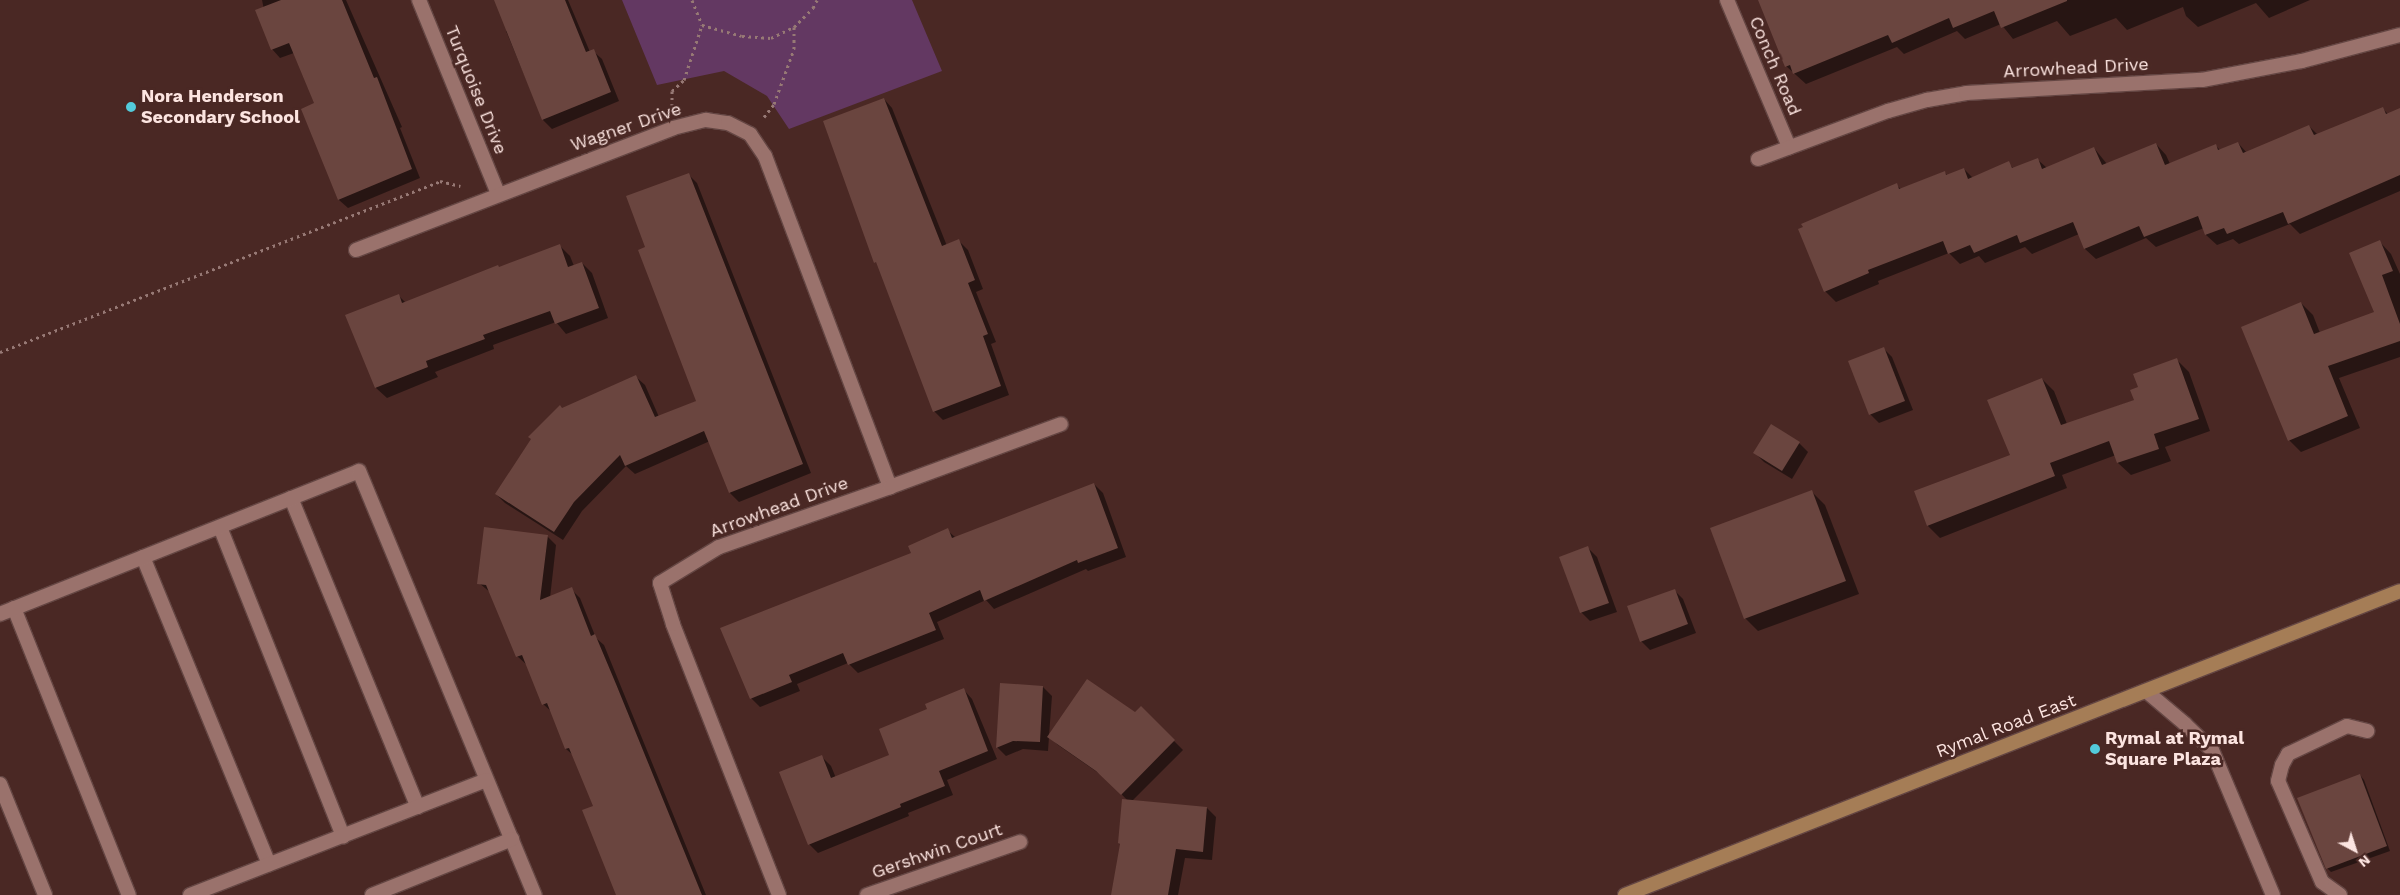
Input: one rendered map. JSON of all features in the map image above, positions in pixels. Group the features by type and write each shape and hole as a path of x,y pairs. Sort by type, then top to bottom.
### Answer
{"main road":[{"name":"Rymal Road East","path":"1625,895 2400,591"}],"street":[{"name":"Turquoise Drive","path":"419,0 498,194"},
{"name":"Conch Road","path":"1727,0 1789,147"},
{"name":"Arrowhead Drive","path":"1758,159 1888,112 1935,98 1966,93 2202,80 2302,62 2400,35"},
{"name":"Wagner Drive","path":"356,250 673,128 706,120 728,123 750,134 765,156 890,487"},
{"name":"Arrowhead Drive","path":"779,895 673,624 660,584 719,547 1061,424"},
{"path":"0,614 359,471 535,895"},
{"path":"291,498 418,807"},
{"path":"220,527 343,836"},
{"path":"143,557 269,864"},
{"path":"14,608 129,895"},
{"path":"2146,691 2212,750 2273,895"},
{"path":"2340,895 2322,882 2278,781 2282,765 2288,754 2347,726 2367,730"},
{"path":"190,895 487,780"},
{"path":"0,784 46,895"},
{"path":"372,895 512,839"},
{"name":"Gershwin Court","path":"867,895 1020,842"}],"path":[{"path":"673,128 672,91 684,80 702,25 692,0"},
{"path":"702,25 722,32 756,38 771,38 794,27 817,0"},
{"path":"750,134 774,104 794,49 794,27"},
{"path":"0,352 440,182 498,194"}],"shaded area":[{"path":"622,0 912,0 942,71 789,129 767,96 724,71 657,85"}],"building":[{"path":"281,0 342,0 374,78 377,77 412,169 338,200 301,109 314,103 289,43 271,50 255,10"},
{"path":"494,0 565,0 586,52 594,49 611,92 542,120"},
{"path":"1758,0 2067,1 2001,28 1994,11 1953,28 1949,18 1892,43 1888,35 1793,74 1790,65 1785,67"},
{"path":"884,98 942,246 959,239 975,280 968,283 988,334 983,336 1001,386 933,412 876,262 874,263 823,121"},
{"path":"2383,107 2386,114 2400,108 2400,175 2288,224 2283,212 2227,234 2224,228 2205,235 2198,216 2144,237 2139,226 2084,249 2073,222 2020,243 2017,235 1974,253 1970,245 1948,254 1943,241 1868,270 1869,273 1824,292 1798,229 1803,227 1801,224 1897,183 1899,189 1945,171 1946,175 1964,168 1968,179 2009,161 2012,168 2038,158 2042,169 2094,147 2102,165 2156,143 2165,165 2216,144 2218,150 2238,142 2243,153 2309,125 2314,135"},
{"path":"689,173 803,464 729,493 704,431 625,466 620,455 574,502 554,532 495,494 531,439 528,437 560,405 562,408 636,375 655,417 696,401 638,250 645,247 626,196"},
{"path":"2380,240 2393,271 2382,275 2400,324 2400,341 2328,366 2348,416 2288,441 2241,327 2301,302 2314,334 2374,312 2349,253"},
{"path":"560,244 568,267 582,262 599,308 555,324 550,311 483,335 485,339 426,361 428,367 375,388 345,315 399,294 402,303 498,265 499,267"},
{"path":"1884,347 1905,401 1869,415 1848,361"},
{"path":"2177,358 2199,419 2154,434 2159,449 2117,463 2109,441 2050,463 2055,476 1927,526 1914,491 2010,455 1987,400 2042,378 2061,425 2134,400 2130,390 2138,387 2133,374"},
{"path":"1771,424 1800,442 1782,471 1753,453"},
{"path":"1094,483 1118,548 1078,563 1077,560 984,601 980,590 929,613 936,630 848,665 843,653 789,675 792,682 750,699 720,628 911,553 908,546 948,528 952,538"},
{"path":"1812,490 1846,581 1744,619 1710,528"},
{"path":"484,527 548,535 540,600 572,587 591,636 595,634 702,895 616,895 582,810 593,806 569,748 565,749 547,703 542,705 522,655 516,657 486,585 477,584"},
{"path":"1588,546 1609,603 1580,613 1559,557"},
{"path":"1675,589 1688,624 1640,642 1627,606"},
{"path":"1087,679 1135,712 1141,706 1175,740 1121,795 1096,771 1047,737"},
{"path":"1000,683 1043,686 1040,742 1013,741 996,748"},
{"path":"964,688 988,751 939,771 945,786 900,804 901,807 808,845 779,772 822,755 831,778 889,755 879,729 927,709 925,704"},
{"path":"2360,774 2387,846 2326,869 2297,798"},
{"path":"1122,799 1207,807 1203,852 1176,849 1168,895 1111,895 1120,844 1118,843"}],"place":[{"name":"Nora Henderson Secondary School","path":"131,107"},
{"name":"Rymal at Rymal Square Plaza","path":"2095,749"}]}
